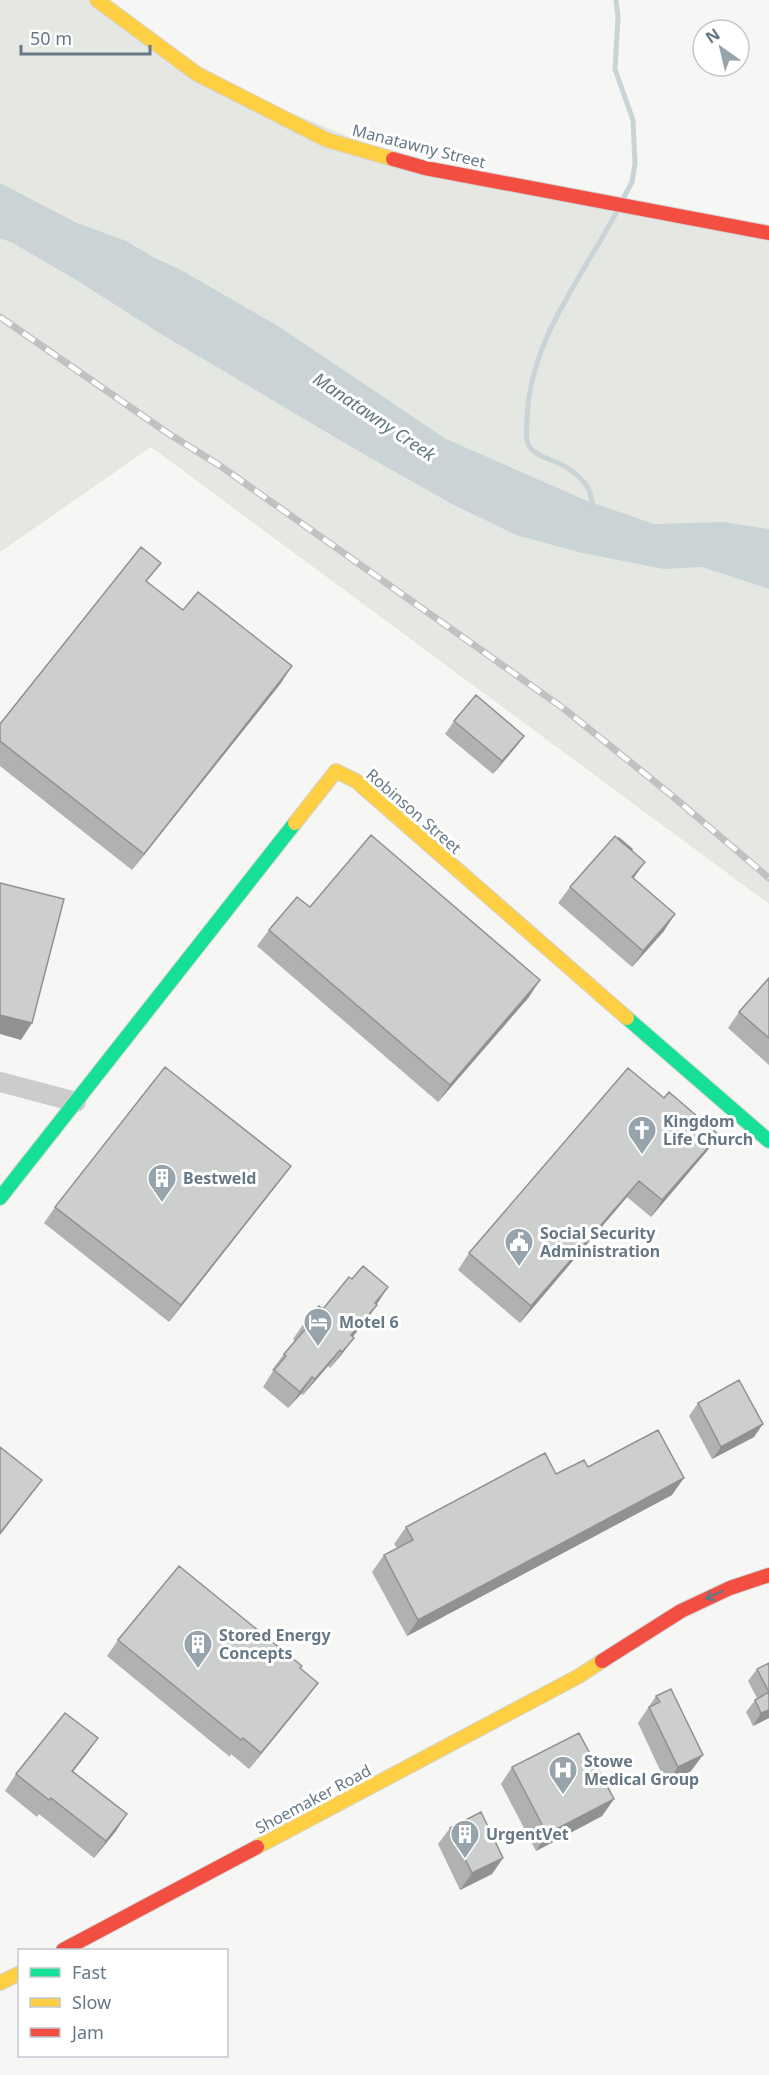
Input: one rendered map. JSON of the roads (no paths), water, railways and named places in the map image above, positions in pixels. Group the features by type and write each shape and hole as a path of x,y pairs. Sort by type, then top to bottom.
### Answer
{"street":[{"name":"Manatawny Street","path":"97,0 197,74 327,140 425,168 769,233"},
{"name":"Robinson Street","path":"0,1198 336,771 356,781 769,1142"},
{"path":"0,1083 76,1102"},
{"name":"Shoemaker Road","path":"65,1949 579,1676 681,1611 729,1588 769,1575"},
{"name":"Shoemaker Road","path":"579,1676 653,1644"},
{"path":"0,1983 18,1974"}],"water":[{"name":"Manatawny Creek","path":"0,183 77,223 126,241 179,269 278,326 446,439 585,500 654,524 723,522 769,529 769,589 702,567 664,569 578,552 516,535 452,504 161,334 78,281 13,243 0,238"}],"waterway":[{"path":"616,0 618,17 615,69 633,120 635,164 632,182 624,197"},
{"path":"594,507 589,490 579,477 561,464 531,449 527,439 527,421 536,365 546,338 616,213"}],"railway":[{"path":"0,317 169,434 219,465 563,708 769,878"}],"place":[{"name":"Kingdom Life Church","path":"642,1156"},
{"name":"Bestweld","path":"162,1204"},
{"name":"Social Security Administration","path":"519,1268"},
{"name":"Motel 6","path":"318,1348"},
{"name":"Stored Energy Concepts","path":"198,1670"},
{"name":"Stowe Medical Group","path":"563,1796"},
{"name":"UrgentVet","path":"465,1860"}]}
